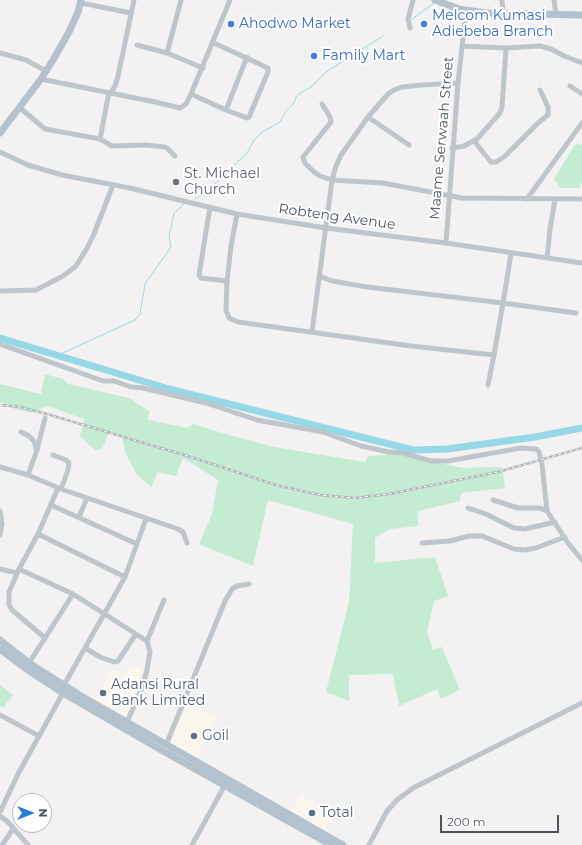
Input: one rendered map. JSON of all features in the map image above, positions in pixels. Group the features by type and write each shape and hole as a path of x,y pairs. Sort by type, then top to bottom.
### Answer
{"main road":[{"path":"435,0 466,11 503,14 582,15"},
{"path":"0,133 46,71 69,32 81,2"},
{"path":"0,640 29,663 64,685 331,845"},
{"path":"0,649 25,668 63,693 163,751 226,782 343,845"}],"street":[{"path":"100,139 106,103 115,86 118,76 134,0"},
{"path":"167,53 181,0"},
{"path":"41,79 180,108 186,104 191,94 214,42 230,0"},
{"path":"410,28 408,19 413,0"},
{"path":"502,0 503,14"},
{"path":"554,0 556,15"},
{"path":"81,2 131,13"},
{"name":"Maame Serwaah Street","path":"446,243 452,148 466,11"},
{"path":"191,94 226,110 247,118 249,117 269,69 267,66 214,42"},
{"path":"137,45 167,53 203,68"},
{"path":"462,46 506,48 543,46 582,63"},
{"path":"452,148 464,146 474,141 489,126 501,110 506,48"},
{"path":"0,53 26,60 46,71"},
{"path":"226,110 247,57"},
{"path":"312,332 318,276 332,180 341,155 368,117 388,94 394,90 402,87 458,83"},
{"path":"570,86 582,94"},
{"path":"474,141 491,162 496,162 507,155 538,123 548,115 548,107 540,90"},
{"path":"322,104 330,117 331,122 305,154 304,160 317,174 332,180 383,183 465,199 527,198 582,200"},
{"path":"19,107 42,127 49,131 100,139 112,146 146,145 164,147 175,156"},
{"path":"368,117 409,145"},
{"path":"527,198 582,123"},
{"name":"Robteng Avenue","path":"0,152 28,165 62,176 113,185 237,214 326,228 446,243 511,254 582,263"},
{"path":"0,291 36,290 63,276 76,266 94,234 113,185"},
{"path":"547,258 555,200"},
{"path":"210,207 199,275 201,278 227,281"},
{"path":"237,214 227,281 226,310 231,320 312,332 494,355"},
{"path":"488,385 511,254"},
{"path":"318,276 332,281 367,287 576,313"},
{"path":"0,344 102,381 114,381 131,387 143,388 206,403 257,420 323,432 361,446 383,451 403,453 431,461 448,461 508,450 536,449 539,452 542,464 547,511 582,560"},
{"path":"28,475 37,450 45,418"},
{"path":"22,432 29,436 34,442 37,450"},
{"path":"45,638 18,616 9,605 9,592 68,470 69,463 66,460 53,455"},
{"path":"0,467 28,475 60,489 178,529 183,532 187,543"},
{"path":"79,517 87,498"},
{"path":"493,500 518,508 540,508 547,511"},
{"path":"51,505 137,544"},
{"path":"468,508 486,514 514,528 525,529 555,522"},
{"path":"0,511 2,524 0,535"},
{"path":"64,685 126,577 146,519"},
{"path":"38,534 126,577"},
{"path":"422,543 450,541 469,536 482,536 514,549 525,550 536,548 565,537"},
{"path":"0,569 18,571 73,594 147,640"},
{"path":"166,745 225,601 232,588 249,584"},
{"path":"29,663 73,594"},
{"path":"127,722 142,688 147,670 150,652 147,640 164,600"},
{"path":"85,648 100,657 114,662 118,661 136,634"},
{"path":"0,812 19,772 63,693"},
{"path":"369,845 387,811 397,800 413,788 582,703"},
{"path":"0,715 39,736"},
{"path":"192,845 226,782"},
{"path":"0,816 12,828"},
{"path":"2,845 12,830"},
{"path":"17,833 28,845"}],"shaded area":[{"path":"141,667 137,690 125,719 95,700 111,669 122,672"},
{"path":"187,705 216,717 197,758 170,743"},
{"path":"301,795 334,815 324,831 291,811"}],"green space":[{"path":"576,143 582,145 582,181 579,188 560,188 554,179"},
{"path":"45,374 63,379 68,384 129,398 149,411 148,420 188,428 193,424 274,447 365,462 368,456 396,454 463,468 502,467 505,488 461,493 460,501 418,511 418,526 390,529 375,538 375,563 435,557 448,596 434,601 427,632 433,650 442,647 460,690 441,699 437,689 399,706 393,674 349,675 349,701 326,692 349,602 353,524 268,500 253,566 199,544 212,514 218,480 183,458 176,476 158,472 151,487 137,475 126,454 122,438 109,433 102,449 95,450 80,436 84,419 47,406 31,413 15,409 0,402 0,384 41,394"},
{"path":"0,685 13,695 3,708 0,706"}],"waterway":[{"path":"411,20 434,3"},
{"path":"195,199 227,174 238,161 246,155 254,140 261,133 280,122 286,111 294,103 299,94 311,87 326,72 383,36"},
{"path":"56,356 135,320 140,314 145,284 171,247 169,236 174,213 184,204"},
{"path":"0,338 169,389 413,450 447,449 535,437 582,428"}],"railway":[{"path":"0,405 21,407 47,414 191,457 276,485 320,495 355,498 389,494 498,472 582,448"}],"place":[{"name":"Ahodwo Market","path":"231,24"},
{"name":"Melcom Kumasi Adiebeba Branch","path":"424,24"},
{"name":"Family Mart","path":"314,56"},
{"name":"St. Michael Church","path":"176,182"},
{"name":"Adansi Rural Bank Limited","path":"103,693"},
{"name":"Goil","path":"194,736"},
{"name":"Total","path":"312,813"}]}
